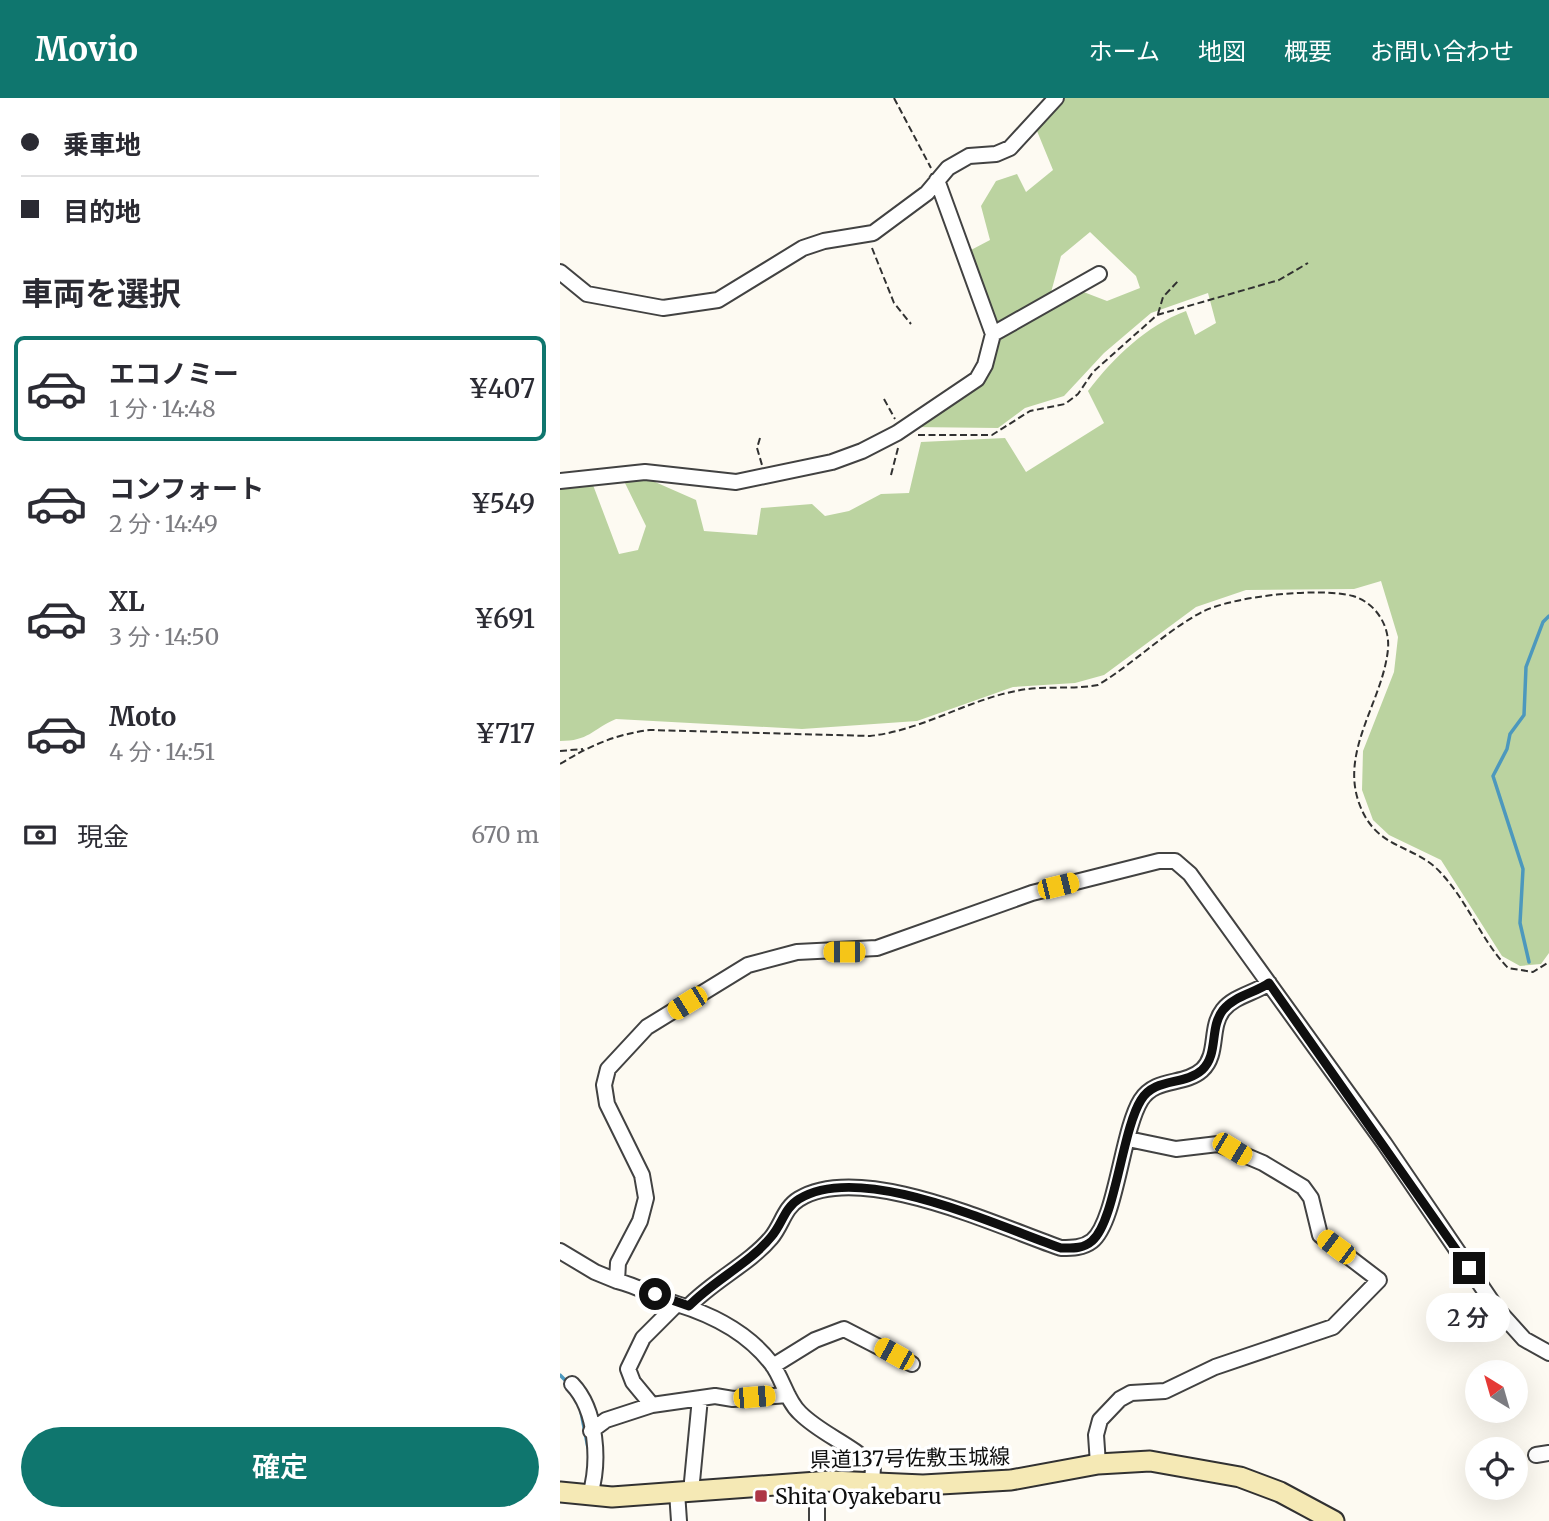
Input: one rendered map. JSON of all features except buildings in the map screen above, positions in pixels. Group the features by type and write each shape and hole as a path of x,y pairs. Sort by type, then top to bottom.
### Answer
{"main road":[{"name":"県道137号佐敷玉城線","path":"560,1492 632,1497 817,1482 923,1485 1011,1480 1098,1464 1150,1461 1240,1477 1280,1492 1334,1521"}],"street":[{"path":"560,272 587,294 663,308 718,300 803,248 824,241 867,234 898,216 927,193 948,168 969,156 996,154 1010,148 1056,98"},
{"path":"560,481 645,472 736,482 832,462 862,451 902,430 976,379 985,365 993,334 937,180"},
{"path":"993,334 1099,274"},
{"path":"617,1281 618,1263 640,1221 646,1198 642,1175 607,1104 604,1085 608,1069 647,1027 747,965 797,952 877,948 1032,893 1159,861 1175,862 1190,873 1384,1143 1497,1309 1524,1339 1549,1353"},
{"path":"652,1405 633,1382 628,1369 643,1338 771,1237 792,1205 812,1193 855,1186 891,1190 1061,1248 1076,1248 1090,1243 1103,1225 1137,1109 1146,1094 1161,1084 1193,1076 1201,1071 1211,1057 1218,1019 1223,1009 1269,983"},
{"path":"1098,1464 1096,1435 1100,1420 1121,1399 1131,1393 1164,1391 1215,1367 1333,1327 1379,1280 1320,1235 1311,1198 1303,1188 1263,1163 1218,1144 1176,1149 1128,1139"},
{"path":"560,1251 595,1272 723,1322 757,1346 773,1366 798,1411 813,1425 862,1455 873,1467 872,1483"},
{"path":"773,1366 815,1340 844,1329 912,1364"},
{"path":"572,1384 584,1396 597,1463 590,1495"},
{"path":"591,1431 606,1420 652,1405 699,1398 788,1395"},
{"path":"679,1521 699,1398"},
{"path":"817,1482 817,1521"}],"path":[{"path":"894,98 937,180"},
{"path":"867,234 894,303 911,324"},
{"path":"884,399 902,430 922,436 992,435 1030,411 1065,404 1078,394 1093,372 1157,315 1279,280 1308,263"},
{"path":"1157,315 1163,297 1179,280"},
{"path":"891,475 902,430"},
{"path":"760,438 757,448 765,476"},
{"path":"560,764 585,748 622,733 650,730 870,736 900,733 1016,691 1077,689 1098,685 1201,612 1233,601 1303,594 1352,596 1374,608 1386,628 1388,641 1386,661 1355,761 1356,790 1365,814 1392,845 1424,860 1442,873 1487,943 1508,968 1533,972 1549,962"},
{"path":"560,751 585,748"}],"green space":[{"path":"1065,98 1549,98 1549,953 1541,964 1520,966 1502,956 1441,860 1389,835 1373,820 1362,790 1363,751 1394,672 1398,637 1381,581 1354,589 1246,590 1196,607 1104,675 1075,683 1013,687 917,721 802,729 616,719 584,737 560,741 560,486 593,485 619,554 638,550 646,526 624,481 646,478 696,500 704,531 757,535 761,508 812,504 825,516 849,511 881,494 909,493 921,442 1005,438 1026,472 1104,423 1088,391 1109,366 1144,334 1186,311 1195,335 1216,323 1208,293 1151,313 1104,353 1064,396 1025,408 998,428 913,427 989,369 1000,337 1081,291 1107,301 1140,288 1136,276 1090,232 1061,256 1050,296 997,326 971,250 990,240 981,206 996,181 1017,174 1026,192 1053,170 1037,131"}],"waterway":[{"path":"1529,962 1520,923 1523,869 1493,776 1507,749 1510,734 1524,715 1526,667 1543,622 1549,616"},
{"path":"560,1375 567,1382"},
{"path":"580,1407 588,1448"}],"place":[{"name":"Shita Oyakebaru","path":"761,1496"}],"route":[{"path":"655,1294 677,1304 689,1306 771,1237 784,1215 800,1199 812,1193 855,1186 909,1195 1061,1248 1076,1248 1090,1243 1103,1225 1133,1118 1141,1100 1161,1084 1193,1076 1201,1071 1211,1057 1214,1034 1223,1009 1269,983 1384,1143 1469,1268"}]}
